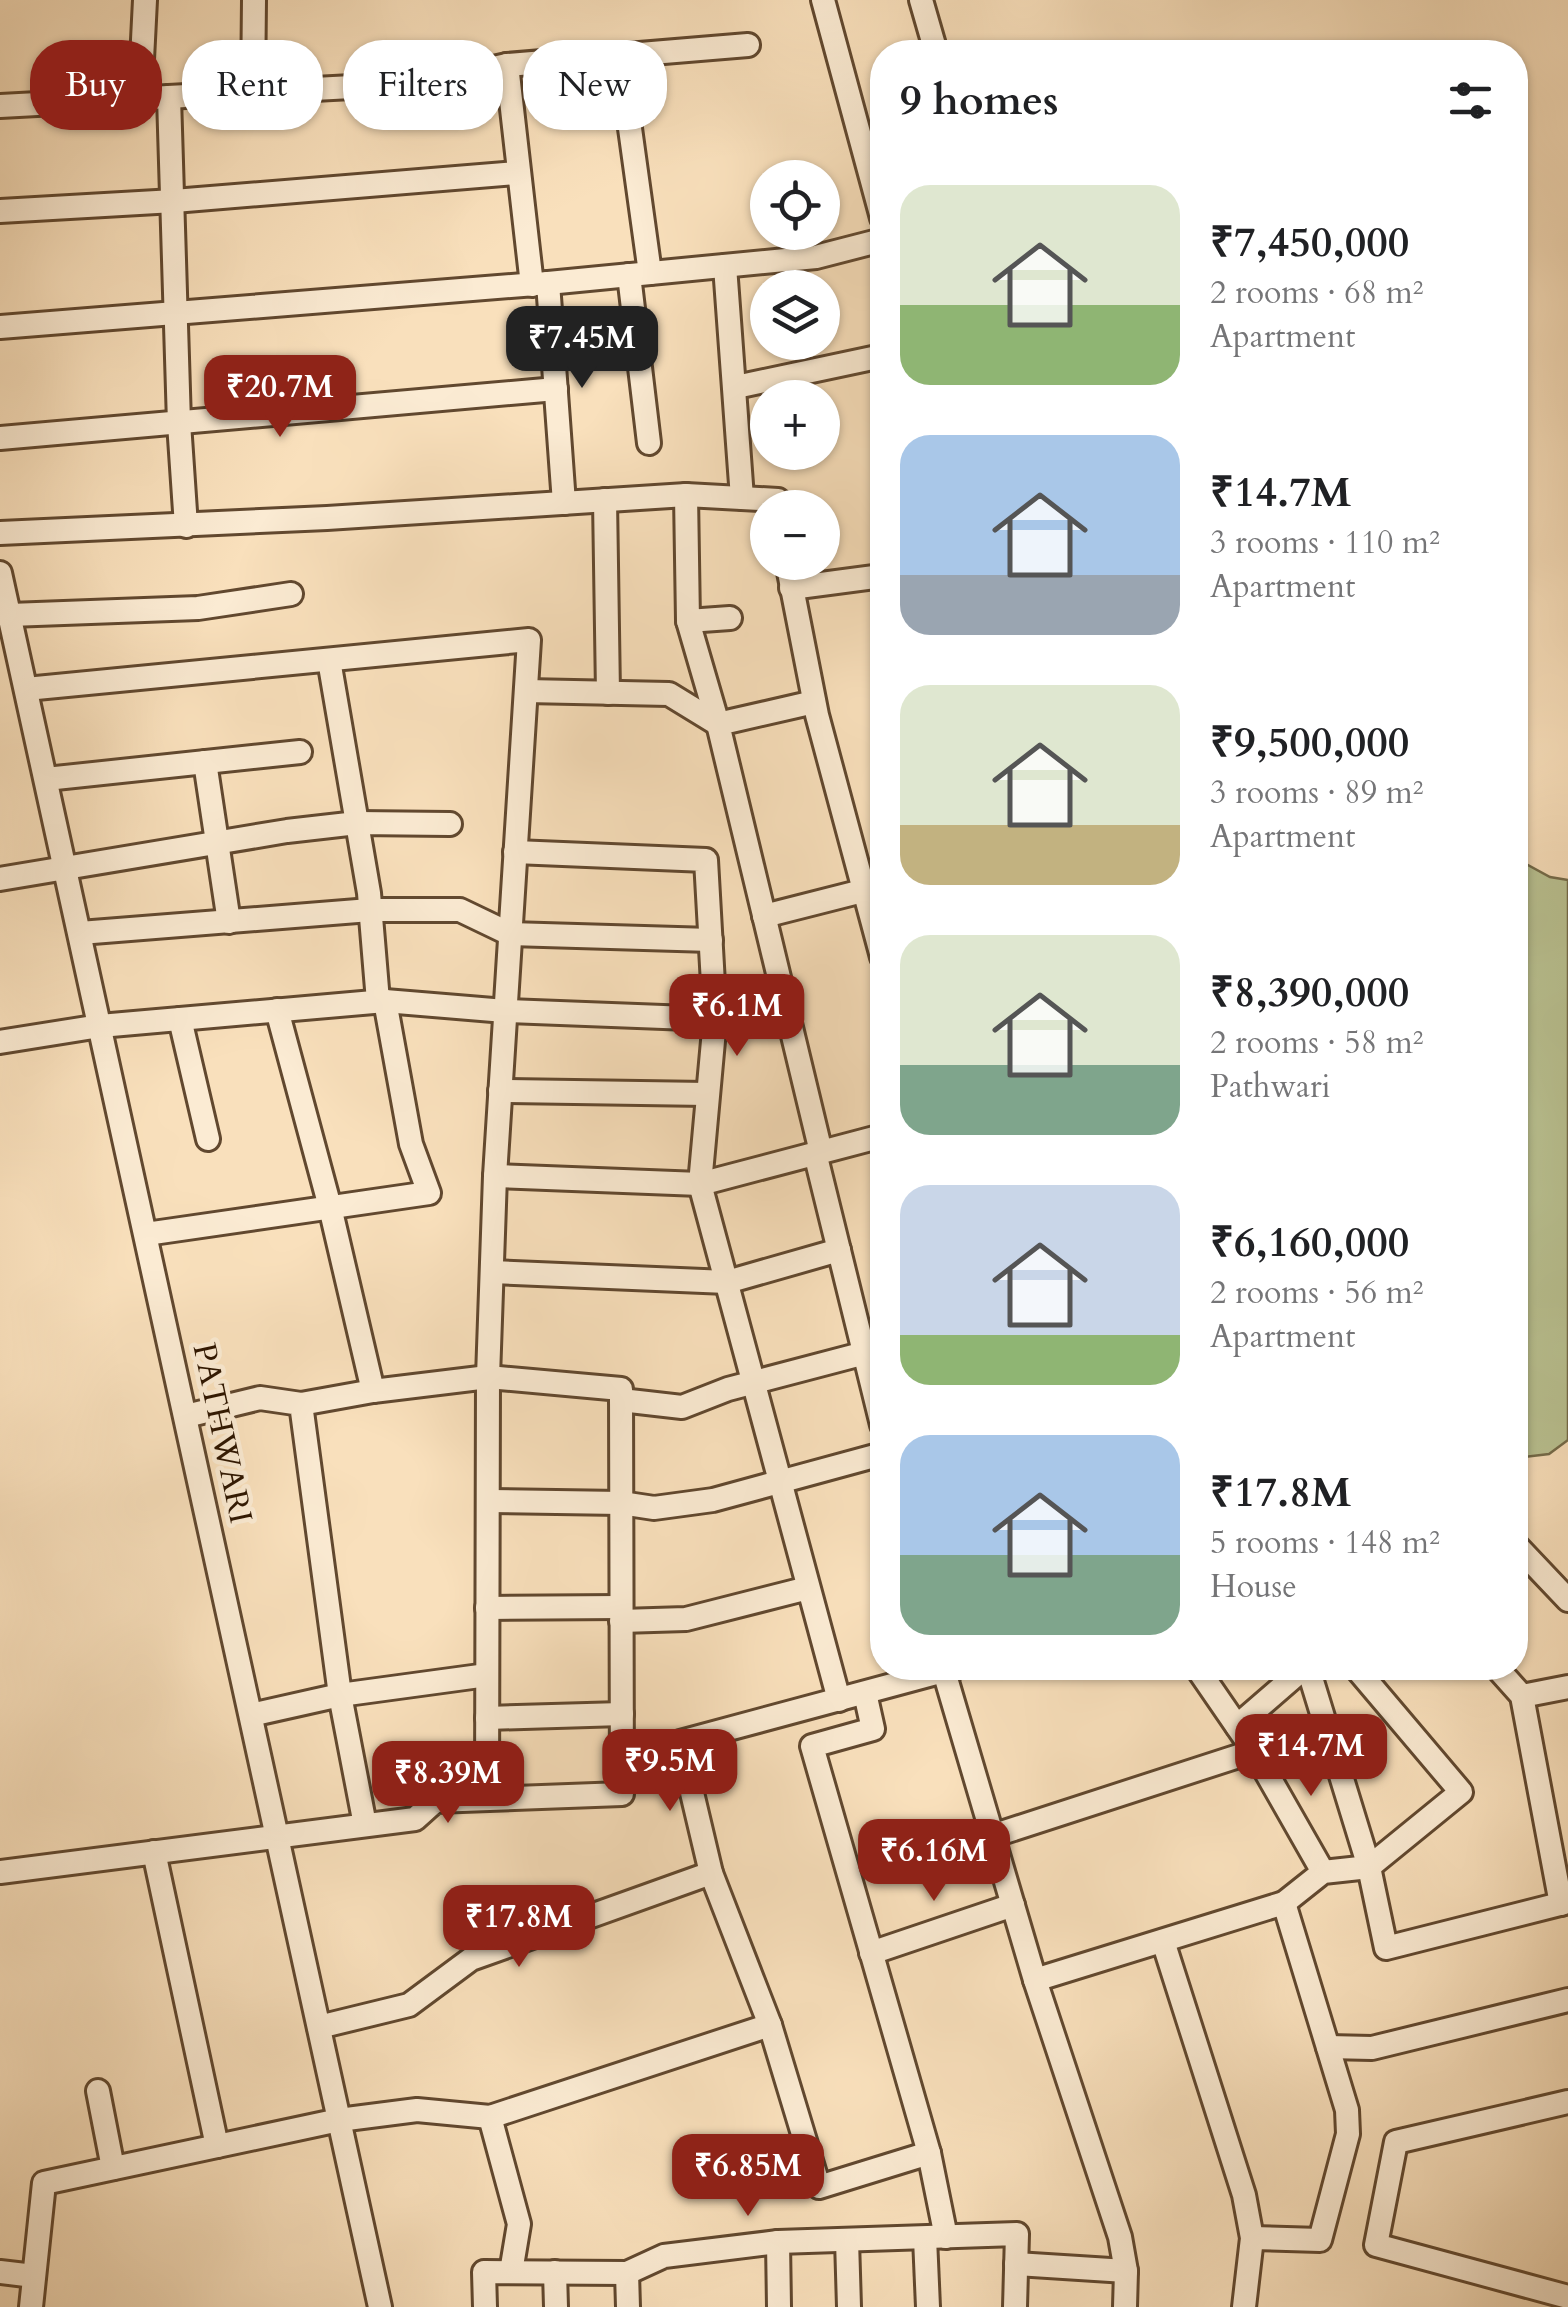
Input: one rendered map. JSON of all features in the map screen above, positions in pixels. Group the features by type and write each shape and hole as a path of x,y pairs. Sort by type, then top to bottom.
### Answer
{"street":[{"path":"143,40 145,0"},
{"path":"254,0 254,40"},
{"path":"823,0 870,174"},
{"path":"921,0 933,40"},
{"path":"667,52 748,45"},
{"path":"323,89 426,84 523,64"},
{"path":"507,65 517,173 556,389 564,502"},
{"path":"162,97 182,96"},
{"path":"169,97 186,526"},
{"path":"0,106 30,104"},
{"path":"627,130 640,274 649,444"},
{"path":"0,211 517,173"},
{"path":"0,327 540,284 816,257 870,243"},
{"path":"726,266 742,498"},
{"path":"736,388 870,359"},
{"path":"0,438 556,389"},
{"path":"686,495 688,621 718,724 870,1374"},
{"path":"0,533 186,526 686,495 750,498"},
{"path":"605,500 608,693"},
{"name":"PATHWARI","path":"0,573 380,2307"},
{"path":"791,588 870,578"},
{"path":"790,580 814,702 870,876"},
{"path":"10,615 198,608 291,594"},
{"path":"688,621 730,618"},
{"path":"26,688 529,640 494,1176 488,1377 487,1798"},
{"path":"146,1234 429,1193 410,1144 382,1001 329,660"},
{"path":"526,691 669,694 718,724 814,702"},
{"path":"46,778 300,752"},
{"path":"205,762 229,922"},
{"path":"0,880 357,823 450,824"},
{"path":"516,852 706,860 715,1019 700,1184 839,1700"},
{"path":"764,916 870,889"},
{"path":"80,933 370,910 460,910 510,934 712,940"},
{"path":"0,1042 100,1026 382,1001 505,1011 715,1019"},
{"path":"277,1010 330,1208 373,1391"},
{"path":"180,1019 208,1139"},
{"path":"500,1091 707,1094"},
{"path":"494,1176 700,1184 870,1139"},
{"path":"492,1272 727,1282 839,1250"},
{"path":"621,1400 682,1406 865,1353"},
{"path":"0,1872 415,1819 435,1800 622,1794 621,1389 488,1377 301,1404 260,1398 186,1416"},
{"path":"301,1404 340,1694 365,1825"},
{"path":"488,1500 621,1503 654,1508 714,1500 870,1457"},
{"path":"1528,1558 1568,1600"},
{"path":"488,1608 686,1619 808,1588"},
{"path":"251,1715 340,1694 487,1675"},
{"path":"909,1680 680,1742 711,1874 770,2025 819,2187 928,2153"},
{"path":"950,1680 1035,1980 1120,2237 1126,2271 1124,2307"},
{"path":"1205,1680 1254,1751 1323,1872"},
{"path":"1237,1726 1292,1680"},
{"path":"1310,1680 1369,1867 1386,1948 1564,1903 1522,1696 1508,1680"},
{"path":"1035,1980 1284,1903 1323,1872 1369,1867 1461,1792 1366,1680"},
{"path":"1522,1696 1568,1687"},
{"path":"864,1693 874,1729 812,1746 928,2153 936,2237 928,2307"},
{"path":"487,1718 622,1714"},
{"path":"992,1836 1254,1751"},
{"path":"154,1852 217,2146"},
{"path":"319,2027 409,2006 471,1959 711,1874"},
{"path":"1252,2238 1320,2240 1348,2134 1347,2110 1284,1903"},
{"path":"871,1952 1013,1906"},
{"path":"1163,1940 1244,2195 1252,2238 1244,2307"},
{"path":"1328,2047 1372,2048 1568,2000"},
{"path":"31,2307 44,2183 339,2120 418,2110 490,2117 770,2025"},
{"path":"98,2090 113,2168"},
{"path":"1568,2102 1396,2142 1376,2245 1568,2296"},
{"path":"490,2117 519,2224 510,2272"},
{"path":"485,2307 484,2272 626,2273 664,2256 778,2242 1017,2234 1015,2307"},
{"path":"847,2240 849,2307"},
{"path":"778,2242 780,2307"},
{"path":"1016,2264 1126,2271"},
{"path":"0,2272 34,2276"},
{"path":"554,2272 556,2307"},
{"path":"626,2273 628,2307"}],"green space":[{"path":"1528,865 1550,877 1568,880 1568,1440 1549,1454 1528,1456"}]}
